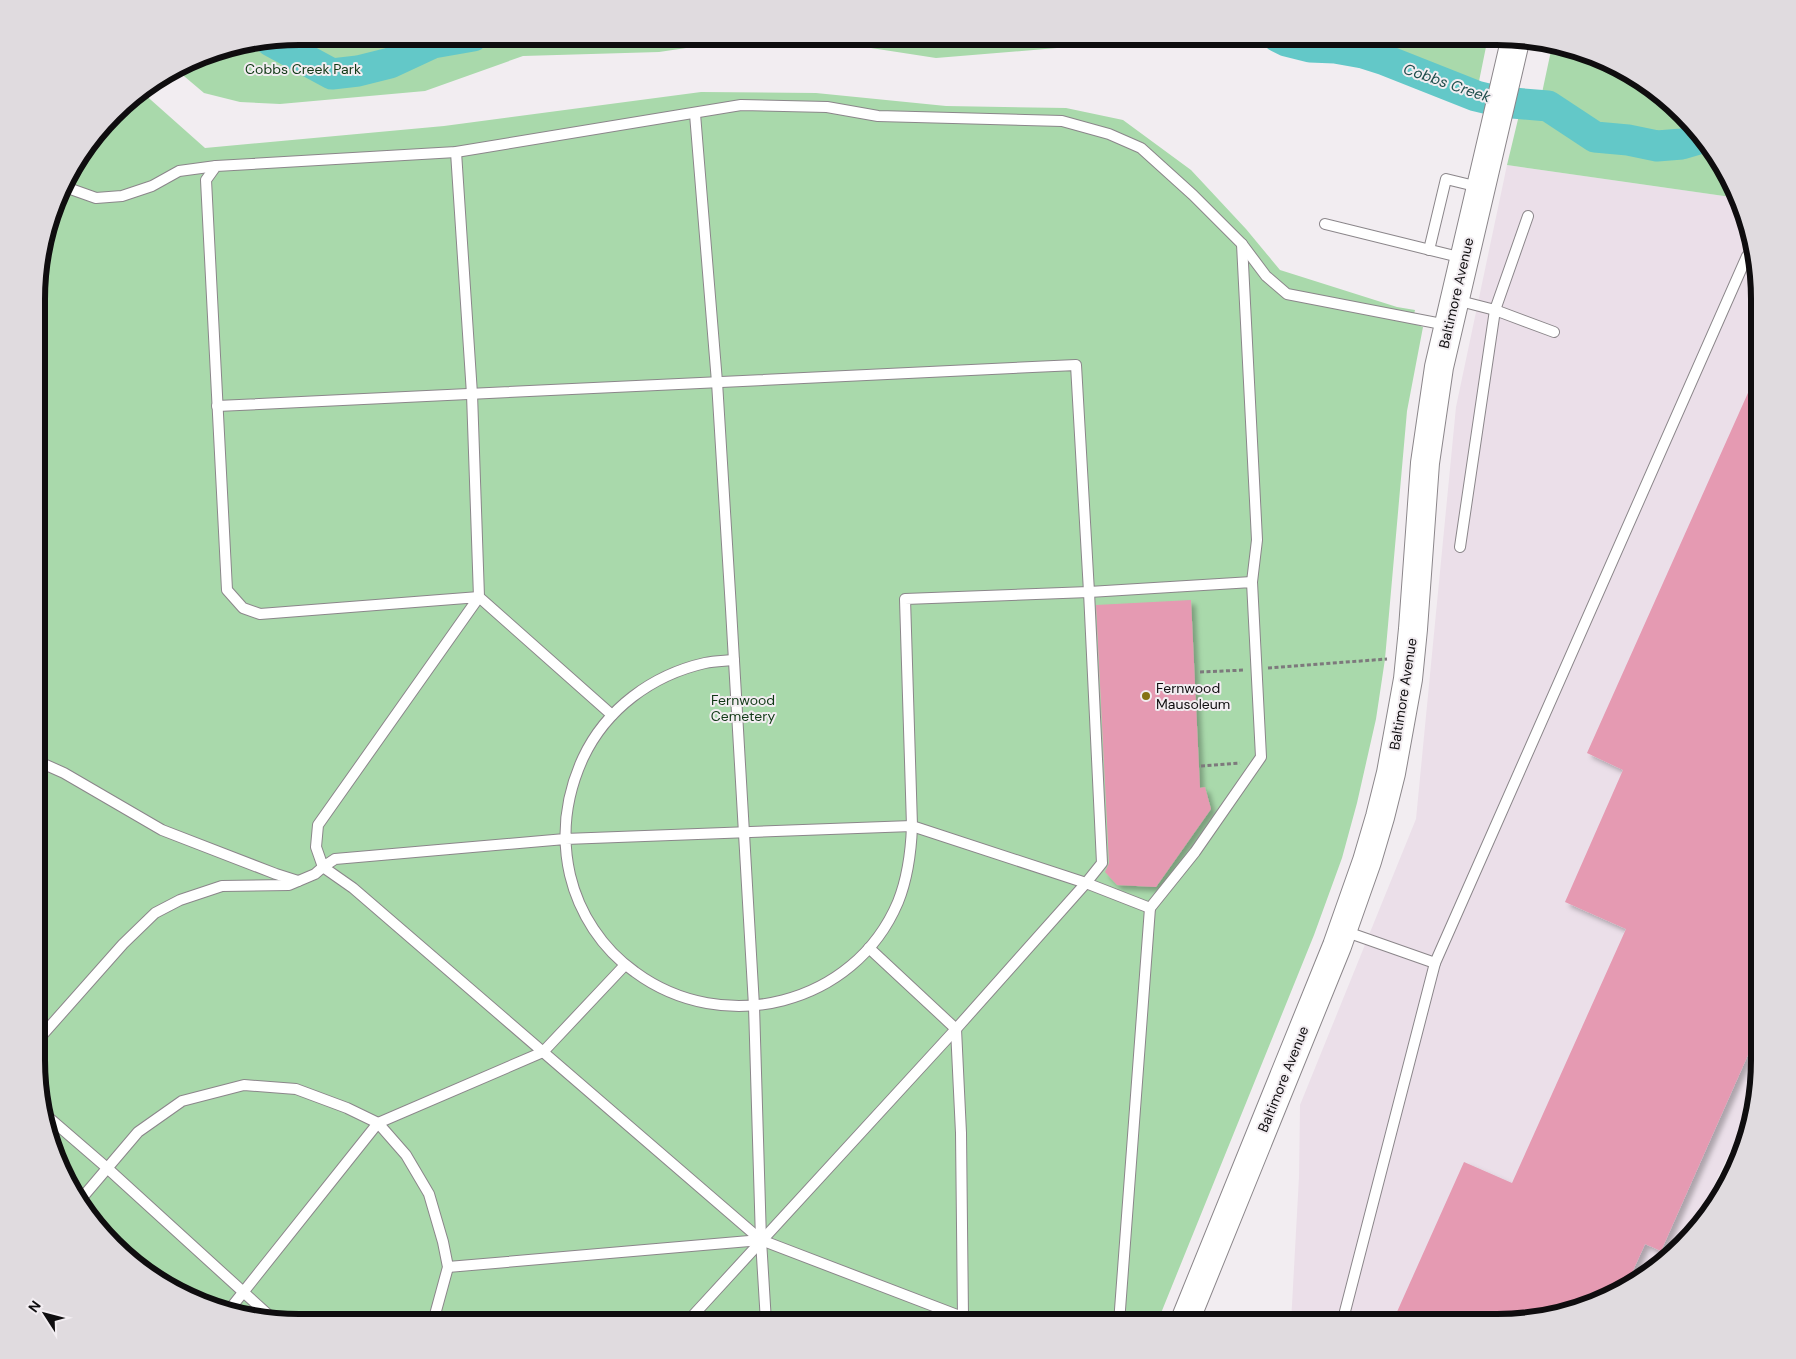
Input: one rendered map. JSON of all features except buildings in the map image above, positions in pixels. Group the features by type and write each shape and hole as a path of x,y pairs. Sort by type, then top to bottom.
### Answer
{"main road":[{"name":"Baltimore Avenue","path":"1188,1314 1343,931 1370,852 1391,773 1408,679 1425,463 1439,367 1506,79 1525,47"}],"lane":[{"path":"70,189 96,198 122,196 152,186 178,171 216,166 456,152 742,105 827,107 878,116 1062,121 1109,134 1141,148 1242,244 1266,276 1287,294 1448,326"},
{"path":"695,114 717,382 734,660 754,1006 761,1240 766,1314"},
{"path":"456,152 472,394 479,597 318,825 316,847 323,867 352,888 761,1240 945,1314"},
{"path":"216,166 206,180 228,590 243,608 260,614 479,597 612,715"},
{"path":"1429,250 1446,179 1481,187"},
{"path":"1460,547 1495,310 1528,216"},
{"path":"1325,224 1464,259"},
{"path":"1120,1314 1150,908 1194,852 1261,757 1258,669 1252,582 1257,540 1242,244"},
{"path":"1344,1314 1435,963 1747,256"},
{"path":"1455,300 1495,310 1554,332"},
{"path":"217,406 1076,364 1102,863 956,1029 694,1314"},
{"path":"734,660 706,663 680,670 655,681 632,696 612,715 594,739 576,772 566,816 565,839 573,886 582,909 608,949 625,965 648,982 673,994 699,1003 726,1007 754,1006 780,1002 805,994 828,982 850,966 869,948 885,927 897,904 911,852 912,826 905,599 1089,592 1252,582"},
{"path":"45,764 64,773 162,830 298,881"},
{"path":"45,1032 123,944 155,913 180,900 222,886 289,885 315,874 336,859 565,839 912,826 1086,883 1150,908"},
{"path":"1343,931 1435,963"},
{"path":"869,948 956,1029 961,1133 960,1314"},
{"path":"233,1305 378,1123 543,1052 625,965"},
{"path":"84,1195 106,1167 138,1132 182,1100 244,1085 296,1089 347,1108 378,1123 406,1155 429,1194 448,1267 435,1314"},
{"path":"53,1121 265,1312"},
{"path":"448,1267 761,1240"}],"path":[{"path":"1200,672 1387,659"},
{"path":"1201,766 1257,762"}],"shaded area":[{"path":"1507,165 1730,197 1738,217 1746,249 1751,299 1751,1060 1746,1110 1742,1127 1699,1215 1677,1240 1652,1262 1624,1280 1594,1295 1579,1301 1530,1312 1497,1314 1291,1314 1299,1177 1300,1105 1416,819 1456,407"}],"green space":[{"name":"Cobbs Creek Park","path":"299,45 706,45 659,52 523,56 425,91 280,104 240,102 204,93 181,74 217,58 266,47"},
{"path":"855,45 1067,45 1057,48 936,58"},
{"path":"1304,45 1486,45 1476,96 1421,73 1364,53"},
{"path":"1551,51 1579,58 1609,71 1652,97 1677,119 1699,144 1717,172 1730,197 1507,165 1520,111 1531,111 1539,107"},
{"name":"Fernwood Cemetery","path":"701,92 816,93 946,106 1066,108 1123,120 1191,170 1246,229 1280,270 1397,307 1415,310 1412,323 1423,327 1407,411 1385,659 1376,719 1357,803 1342,858 1314,935 1161,1314 299,1314 266,1312 217,1301 172,1280 131,1251 97,1215 79,1187 64,1157 58,1142 47,1093 45,1060 45,299 47,266 58,217 79,172 108,131 146,96 205,148 444,126"}],"waterway":[{"name":"Cobbs Creek","path":"280,46 332,74 358,71 390,63 429,45"},
{"name":"Cobbs Creek","path":"1302,45 1363,53 1476,96 1501,102 1548,106 1595,137 1628,140 1657,146 1682,144 1696,140"}],"place":[{"name":"Fernwood Mausoleum","path":"1146,696"}]}
